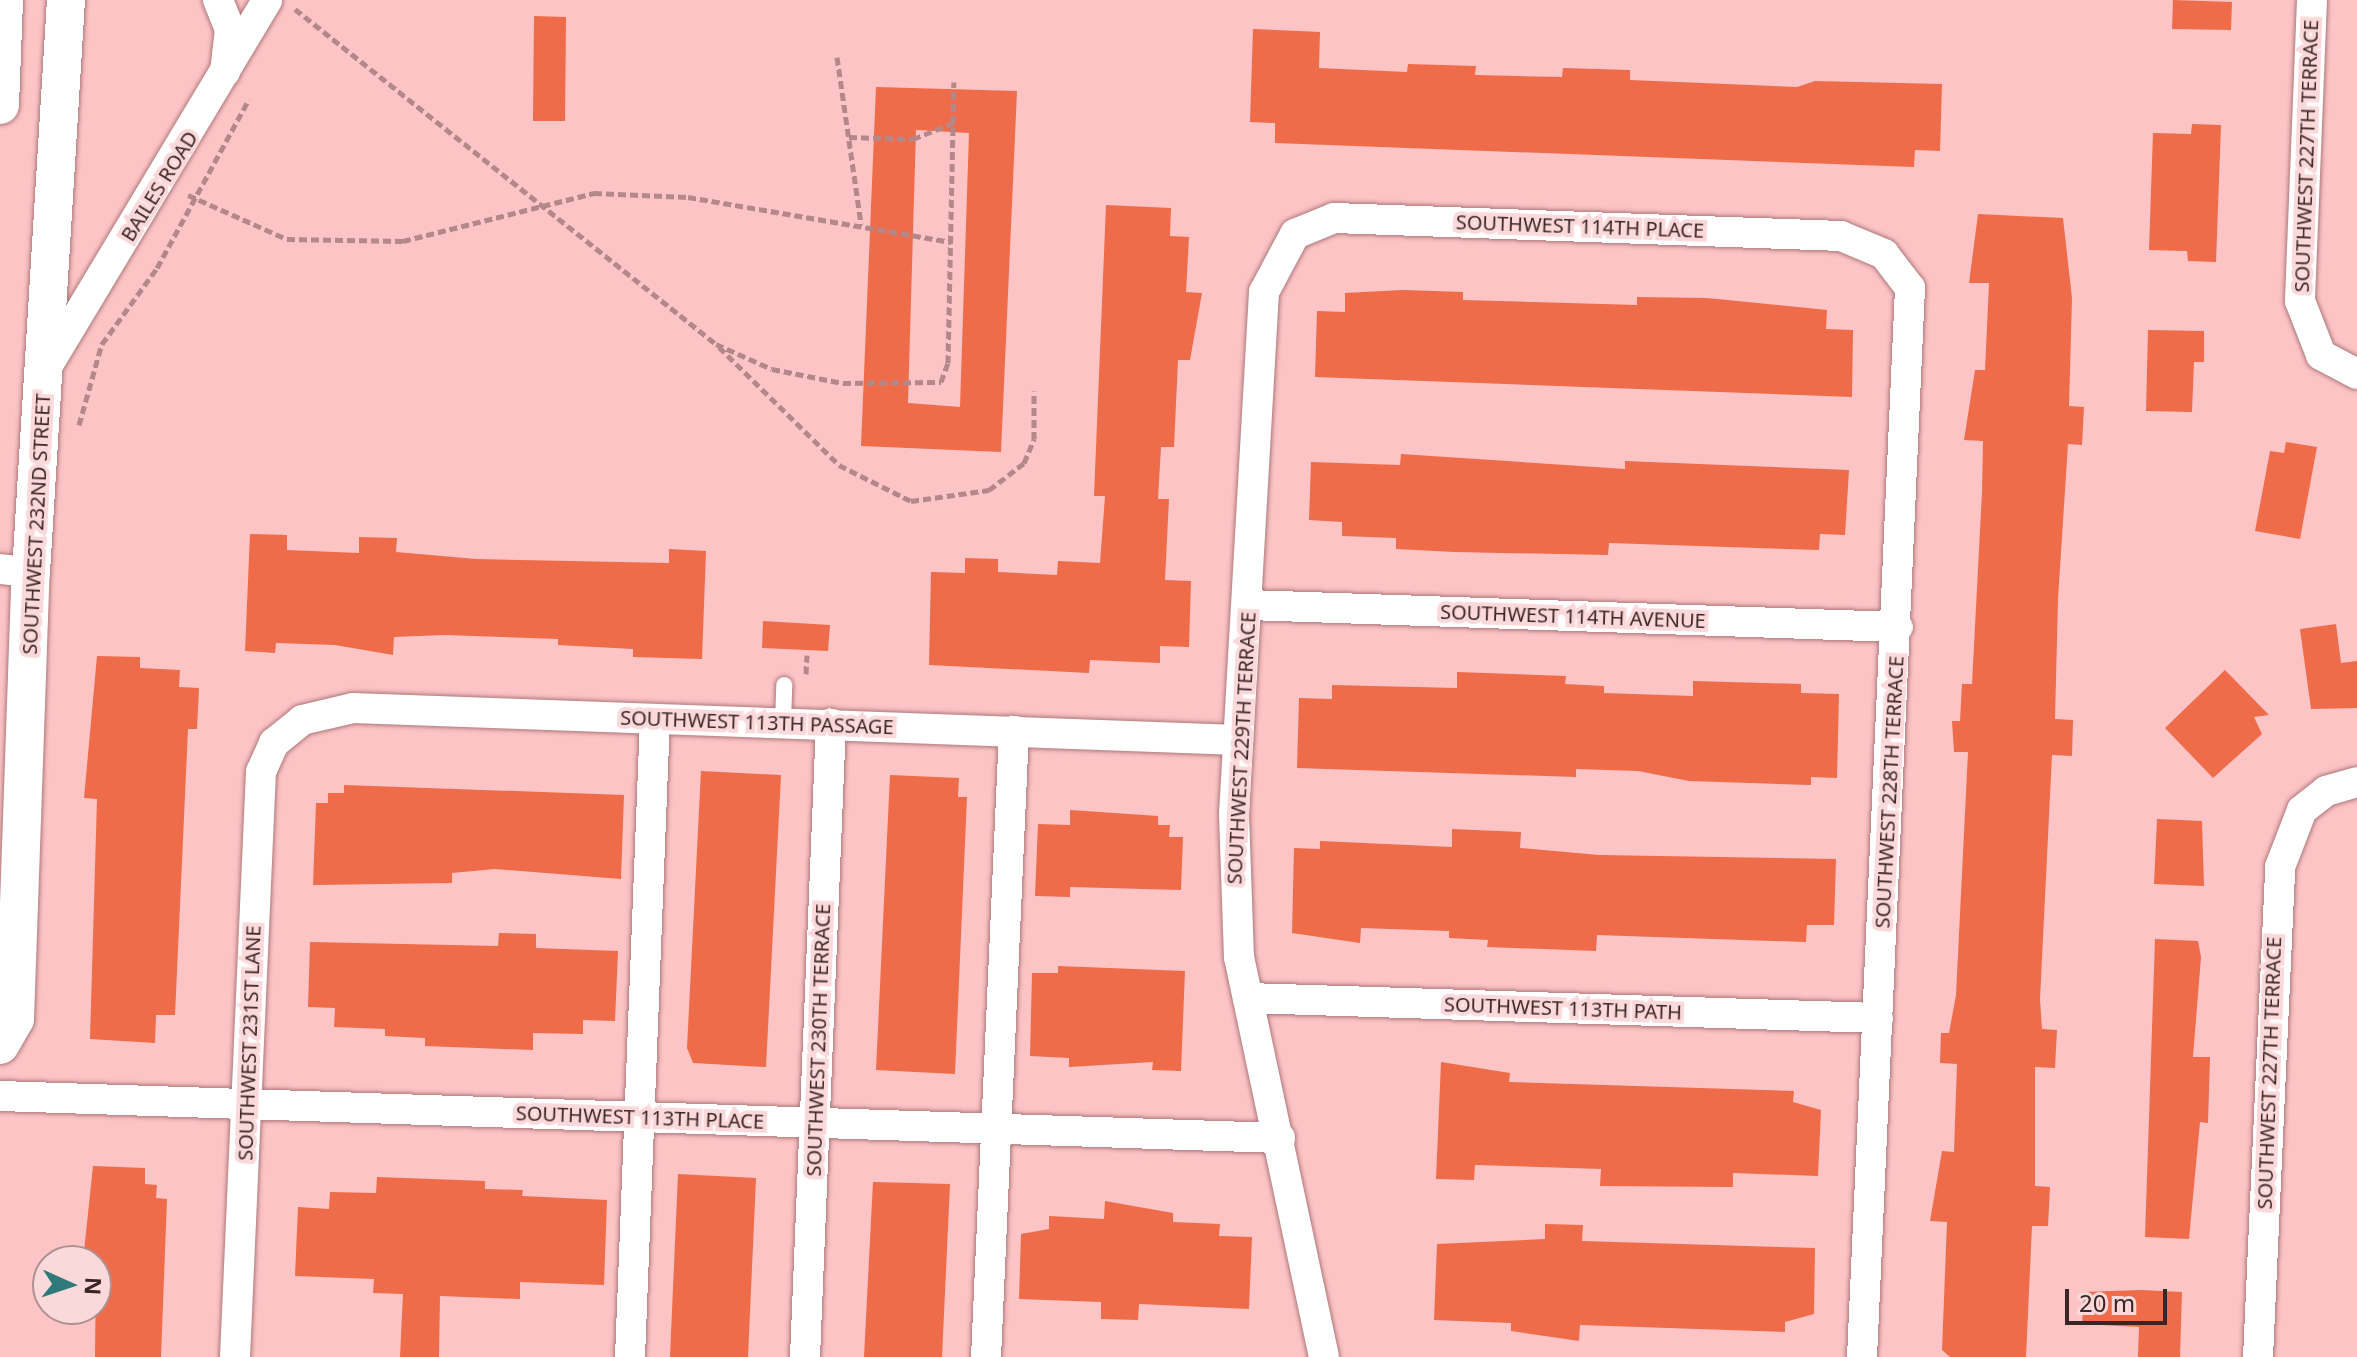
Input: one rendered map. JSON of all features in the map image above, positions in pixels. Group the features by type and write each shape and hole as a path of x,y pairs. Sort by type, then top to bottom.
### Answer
{"street":[{"path":"0,105 4,0"},
{"name":"SOUTHWEST 232ND STREET","path":"0,1045 15,1019 15,570 45,370 66,0"},
{"path":"218,0 230,29 223,82"},
{"name":"SOUTHWEST 227TH TERRACE","path":"2312,0 2300,301 2321,355 2357,374"},
{"name":"BAILES ROAD","path":"45,370 223,82 285,6"},
{"name":"SOUTHWEST 114TH PLACE","path":"1295,234 1334,218 1831,235 1869,244"},
{"name":"SOUTHWEST 229TH TERRACE","path":"1295,234 1264,292 1238,740 1233,906 1248,998 1324,1357"},
{"name":"SOUTHWEST 228TH TERRACE","path":"1862,1357 1912,301 1904,278 1869,244"},
{"name":"SOUTHWEST 114TH AVENUE","path":"1248,605 1898,627"},
{"name":"SOUTHWEST 113TH PASSAGE","path":"282,734 314,714 353,708 1238,740"},
{"path":"630,1357 655,719"},
{"name":"SOUTHWEST 230TH TERRACE","path":"805,1357 831,724"},
{"path":"986,1357 1014,731"},
{"name":"SOUTHWEST 231ST LANE","path":"235,1357 260,783 266,754 282,734"},
{"name":"SOUTHWEST 227TH TERRACE","path":"2258,1357 2277,892 2289,832 2312,799 2357,782"},
{"name":"SOUTHWEST 113TH PATH","path":"1248,998 1878,1018"},
{"name":"SOUTHWEST 113TH PLACE","path":"0,1096 1280,1138"}],"lane":[{"path":"783,722 784,685"}],"path":[{"path":"286,0 285,6 546,207 716,344 839,465 911,501 989,490 1024,463 1034,439 1034,391"},
{"path":"837,57 861,224"},
{"path":"716,344 772,369 843,383 941,382 948,363 954,82"},
{"path":"77,436 102,344 196,198 254,88"},
{"path":"849,137 913,139 953,123"},
{"path":"161,182 302,240 403,241 594,193 688,197 764,215 861,224 951,242"},
{"path":"99,333 102,344"}],"building":[{"path":"2173,0 2232,2 2231,30 2172,29"},
{"path":"534,16 566,17 565,121 533,121"},
{"path":"1253,29 1320,32 1319,68 1407,72 1408,64 1476,66 1475,75 1562,77 1563,68 1630,70 1630,80 1797,87 1815,81 1942,84 1940,151 1915,150 1914,167 1275,143 1275,123 1250,122"},
{"path":"876,87 1017,91 1001,452 861,446","holes":["916,130 969,133 960,407 908,403"]},
{"path":"2192,124 2221,125 2216,262 2188,261 2187,251 2149,250 2153,133 2191,134"},
{"path":"1106,205 1171,208 1170,236 1189,237 1186,292 1202,293 1190,360 1178,360 1174,447 1161,447 1158,499 1169,499 1165,580 1191,581 1189,647 1160,646 1160,663 1090,660 1089,673 929,665 931,572 965,573 965,558 998,559 998,572 1057,575 1058,561 1100,563 1105,496 1094,496"},
{"path":"1978,214 2063,218 2072,298 2069,406 2084,407 2082,445 2068,444 2058,599 2055,719 2073,720 2072,756 2052,755 2040,999 2042,1029 2057,1030 2055,1068 2035,1067 2035,1186 2050,1187 2048,1226 2032,1226 2026,1357 1950,1357 1942,1350 1947,1222 1930,1221 1942,1151 1954,1152 1957,1064 1940,1063 1941,1033 1949,1033 1956,995 1968,752 1954,752 1952,721 1960,721 1962,684 1972,684 1982,492 1983,441 1964,440 1975,370 1985,370 1989,283 1969,283"},
{"path":"1403,290 1463,292 1463,300 1637,305 1637,297 1707,298 1827,310 1826,329 1853,330 1852,397 1315,377 1317,311 1345,312 1345,293"},
{"path":"2148,330 2204,331 2204,362 2194,362 2192,412 2146,411"},
{"path":"2286,442 2317,447 2300,539 2255,531 2270,451 2284,453"},
{"path":"1401,454 1625,469 1625,461 1849,470 1845,535 1820,534 1819,550 1609,543 1608,555 1454,552 1396,549 1396,538 1342,536 1342,522 1309,520 1311,462 1400,465"},
{"path":"250,534 287,535 287,550 359,553 359,537 397,538 396,552 476,559 669,563 669,549 706,551 702,659 633,657 633,649 558,645 558,639 444,635 394,637 393,655 335,645 276,643 275,653 245,651"},
{"path":"763,621 830,625 828,651 762,648"},
{"path":"2336,624 2341,663 2357,661 2357,708 2311,709 2300,629"},
{"path":"97,656 140,657 140,668 180,670 179,687 199,688 197,729 188,729 175,1015 156,1015 155,1043 90,1039 97,799 84,798"},
{"path":"2225,670 2269,715 2254,717 2262,734 2213,778 2165,728"},
{"path":"1457,672 1566,676 1565,684 1604,686 1604,693 1693,696 1693,681 1801,684 1801,693 1839,694 1837,778 1811,777 1811,785 1689,781 1638,771 1576,769 1576,777 1297,768 1299,698 1332,699 1332,685 1457,688"},
{"path":"701,771 781,775 766,1067 693,1063 687,1048"},
{"path":"890,775 959,778 958,797 967,797 955,1074 876,1070"},
{"path":"344,785 624,795 621,879 495,869 452,873 452,883 313,885 316,803 328,803 328,793 344,793"},
{"path":"1070,810 1158,816 1158,825 1170,825 1169,837 1183,837 1181,890 1070,887 1070,897 1035,896 1038,824 1070,825"},
{"path":"2157,819 2202,821 2204,886 2154,884"},
{"path":"1452,829 1521,832 1520,848 1599,855 1836,859 1834,925 1807,925 1806,942 1597,935 1596,951 1487,947 1488,940 1449,938 1449,931 1361,928 1360,943 1292,933 1294,848 1320,849 1320,841 1452,847"},
{"path":"499,933 536,934 536,948 618,951 615,1021 583,1020 583,1034 533,1033 533,1050 425,1046 425,1038 385,1036 385,1029 334,1027 335,1008 308,1007 310,942 498,946"},
{"path":"2155,939 2198,941 2201,957 2193,1057 2210,1057 2208,1123 2200,1122 2189,1239 2145,1237"},
{"path":"1058,966 1185,971 1181,1071 1152,1070 1153,1062 1069,1067 1069,1058 1030,1056 1032,973 1058,973"},
{"path":"1441,1062 1510,1073 1509,1082 1794,1091 1793,1102 1821,1110 1818,1176 1733,1173 1733,1187 1600,1186 1601,1169 1475,1165 1474,1180 1436,1179"},
{"path":"93,1166 145,1168 145,1184 157,1185 156,1198 167,1199 161,1357 95,1357 95,1325 112,1325 112,1245 85,1245"},
{"path":"678,1174 756,1178 748,1357 670,1357"},
{"path":"377,1177 485,1181 485,1189 523,1190 522,1196 607,1200 604,1285 520,1282 520,1299 440,1296 439,1357 400,1357 403,1294 373,1293 374,1279 295,1276 298,1207 329,1209 330,1192 376,1193"},
{"path":"873,1182 950,1184 942,1357 864,1357"},
{"path":"1105,1201 1173,1213 1173,1222 1220,1224 1219,1236 1252,1237 1249,1309 1139,1304 1138,1320 1101,1319 1101,1302 1019,1299 1021,1234 1049,1229 1049,1216 1104,1219"},
{"path":"1545,1224 1583,1225 1582,1241 1815,1248 1814,1314 1785,1322 1785,1332 1580,1325 1579,1341 1511,1331 1511,1323 1434,1320 1437,1244 1545,1239"},
{"path":"2084,1292 2182,1292 2180,1357 2138,1357 2139,1327 2082,1324"}]}
